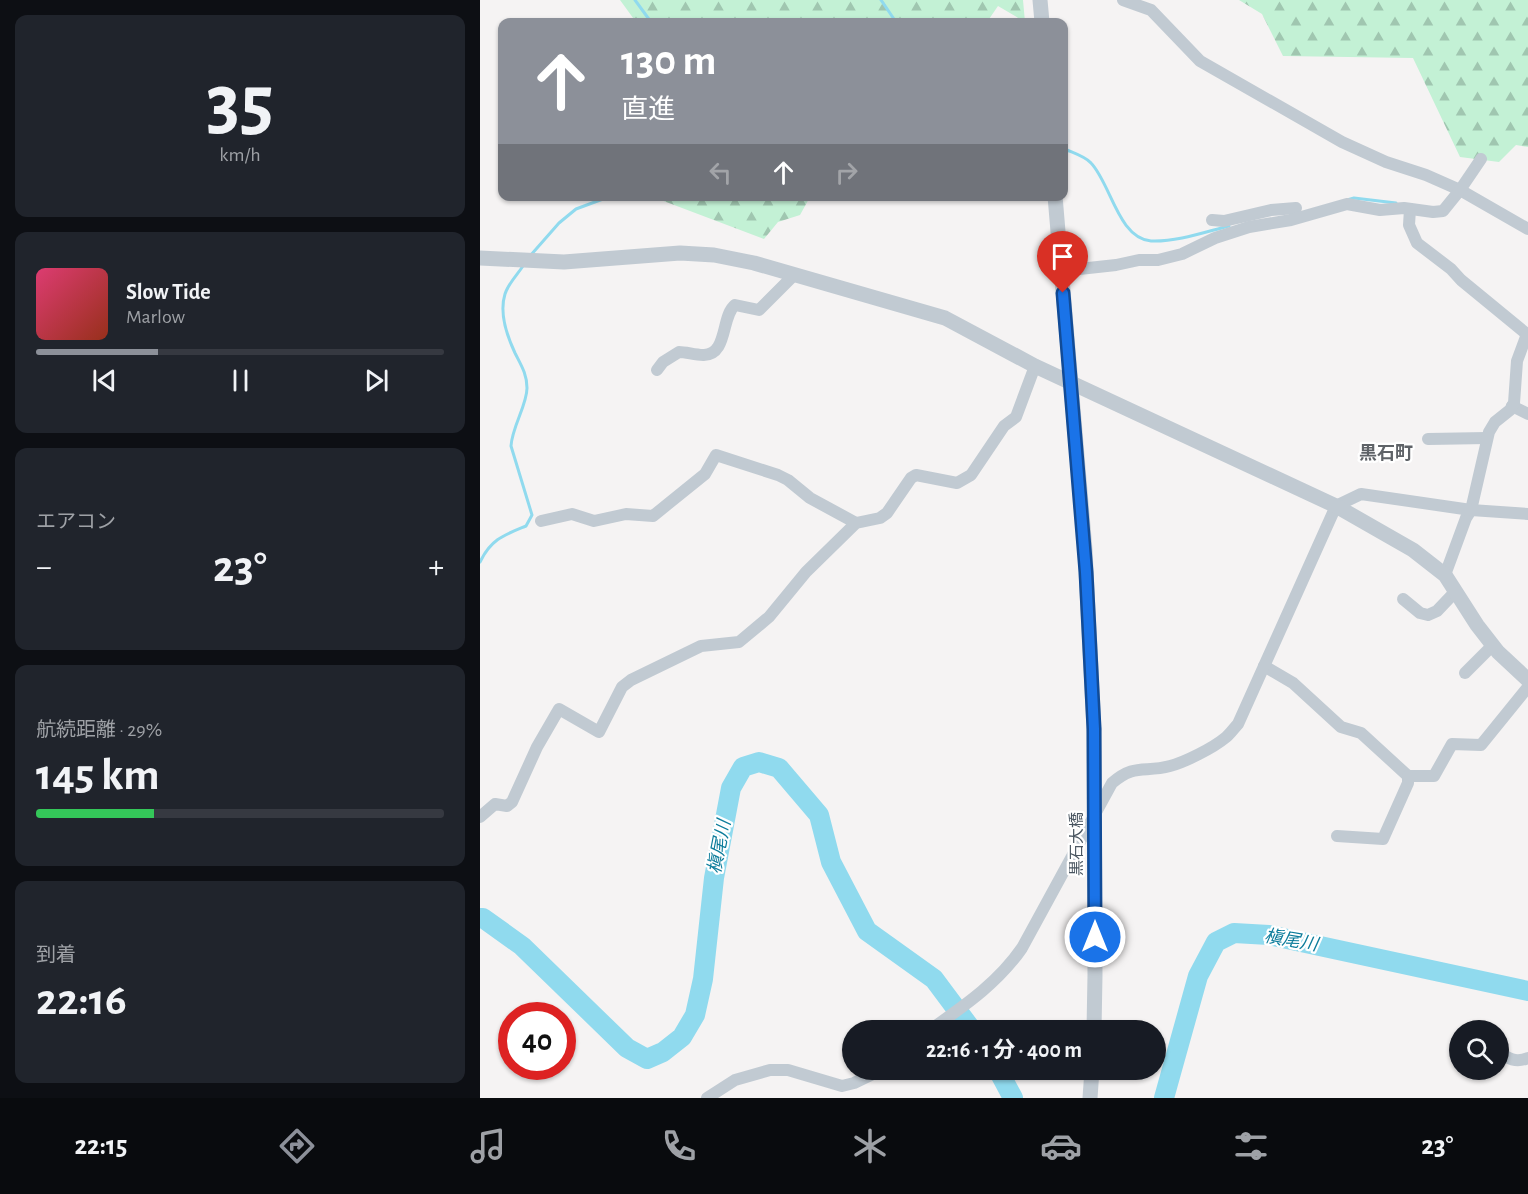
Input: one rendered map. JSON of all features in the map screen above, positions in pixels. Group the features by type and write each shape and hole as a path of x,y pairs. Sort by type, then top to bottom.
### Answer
{"street":[{"path":"1040,0 1042,18"},
{"path":"1123,0 1151,10 1200,62 1342,142 1460,190 1528,229"},
{"path":"1212,220 1224,222 1271,210 1279,216 1347,204 1359,204 1380,210 1443,211 1481,159"},
{"name":"黒石大橋","path":"1055,201 1085,550 1094,729 1094,1020"},
{"path":"1061,271 1116,265 1138,260 1158,260 1182,254 1215,238 1296,208"},
{"path":"1410,209 1409,225 1417,243 1528,334 1517,361 1514,403 1495,422 1487,438 1471,510 1445,575"},
{"path":"480,258 564,262 698,253 754,263 945,318 1035,366 1336,506 1413,550 1445,575 1477,625 1493,645 1528,680"},
{"path":"657,370 663,362 679,352 705,356 713,352 720,343 730,309 735,305 759,310 794,275"},
{"path":"480,817 495,804 507,806 512,802 537,747 560,709 599,732 622,687 631,680 702,646 739,642 769,617 806,572 856,523 880,518 887,513 911,478 916,475 957,483 971,475 1004,426 1016,417 1035,366"},
{"path":"1512,406 1528,414"},
{"path":"1428,439 1487,438"},
{"path":"541,521 573,514 594,521 626,514 653,516 705,474 716,455 788,480 810,498 856,523"},
{"path":"944,1020 981,993 1010,966 1112,783 1123,774 1135,769 1169,766 1190,758 1225,738 1238,724 1336,506 1361,494 1471,510 1528,514"},
{"path":"1403,599 1420,614 1428,615 1437,610 1456,591"},
{"path":"1465,673 1493,645"},
{"path":"1264,666 1293,682 1341,727 1361,734 1408,776 1434,776 1452,744 1481,745 1528,687"},
{"path":"1337,836 1383,839 1408,783 1408,776"},
{"path":"1509,1058 1520,1062 1528,1058"},
{"path":"706,1098 735,1080 770,1070 788,1070 842,1086 860,1080"},
{"path":"1090,1098 1091,1080"}],"green space":[{"path":"620,0 1023,0 1025,18 1018,18 998,6 990,18 633,18"},
{"path":"1239,0 1528,0 1528,147 1516,145 1499,162 1460,157 1413,58 1283,56 1262,14"},
{"path":"664,201 808,201 800,215 778,222 764,239"}],"waterway":[{"path":"635,0 648,18"},
{"path":"881,0 893,18"},
{"path":"1068,150 1091,163 1123,221 1140,238 1151,241 1171,240 1229,226"},
{"path":"1347,200 1354,198 1396,203"},
{"path":"530,256 559,223 576,209 598,201"},
{"path":"480,562 494,543 505,535 526,526 532,515 511,446 525,402 527,383 503,317 506,290 523,266"},
{"name":"槇尾川","path":"480,918 522,946 627,1048 647,1059 663,1052 682,1037 695,1015 703,979 714,878 731,788 743,767 759,762 779,768 819,815 831,862 867,931 934,979 965,1020"},
{"name":"槇尾川","path":"1164,1098 1198,976 1216,942 1234,933 1269,935 1528,991"},
{"name":"槇尾川","path":"1003,1080 1013,1098"}],"district":[{"name":"黒石町","path":"1386,454"}],"route":[{"path":"1063,293 1085,550 1094,729 1095,937"}]}
